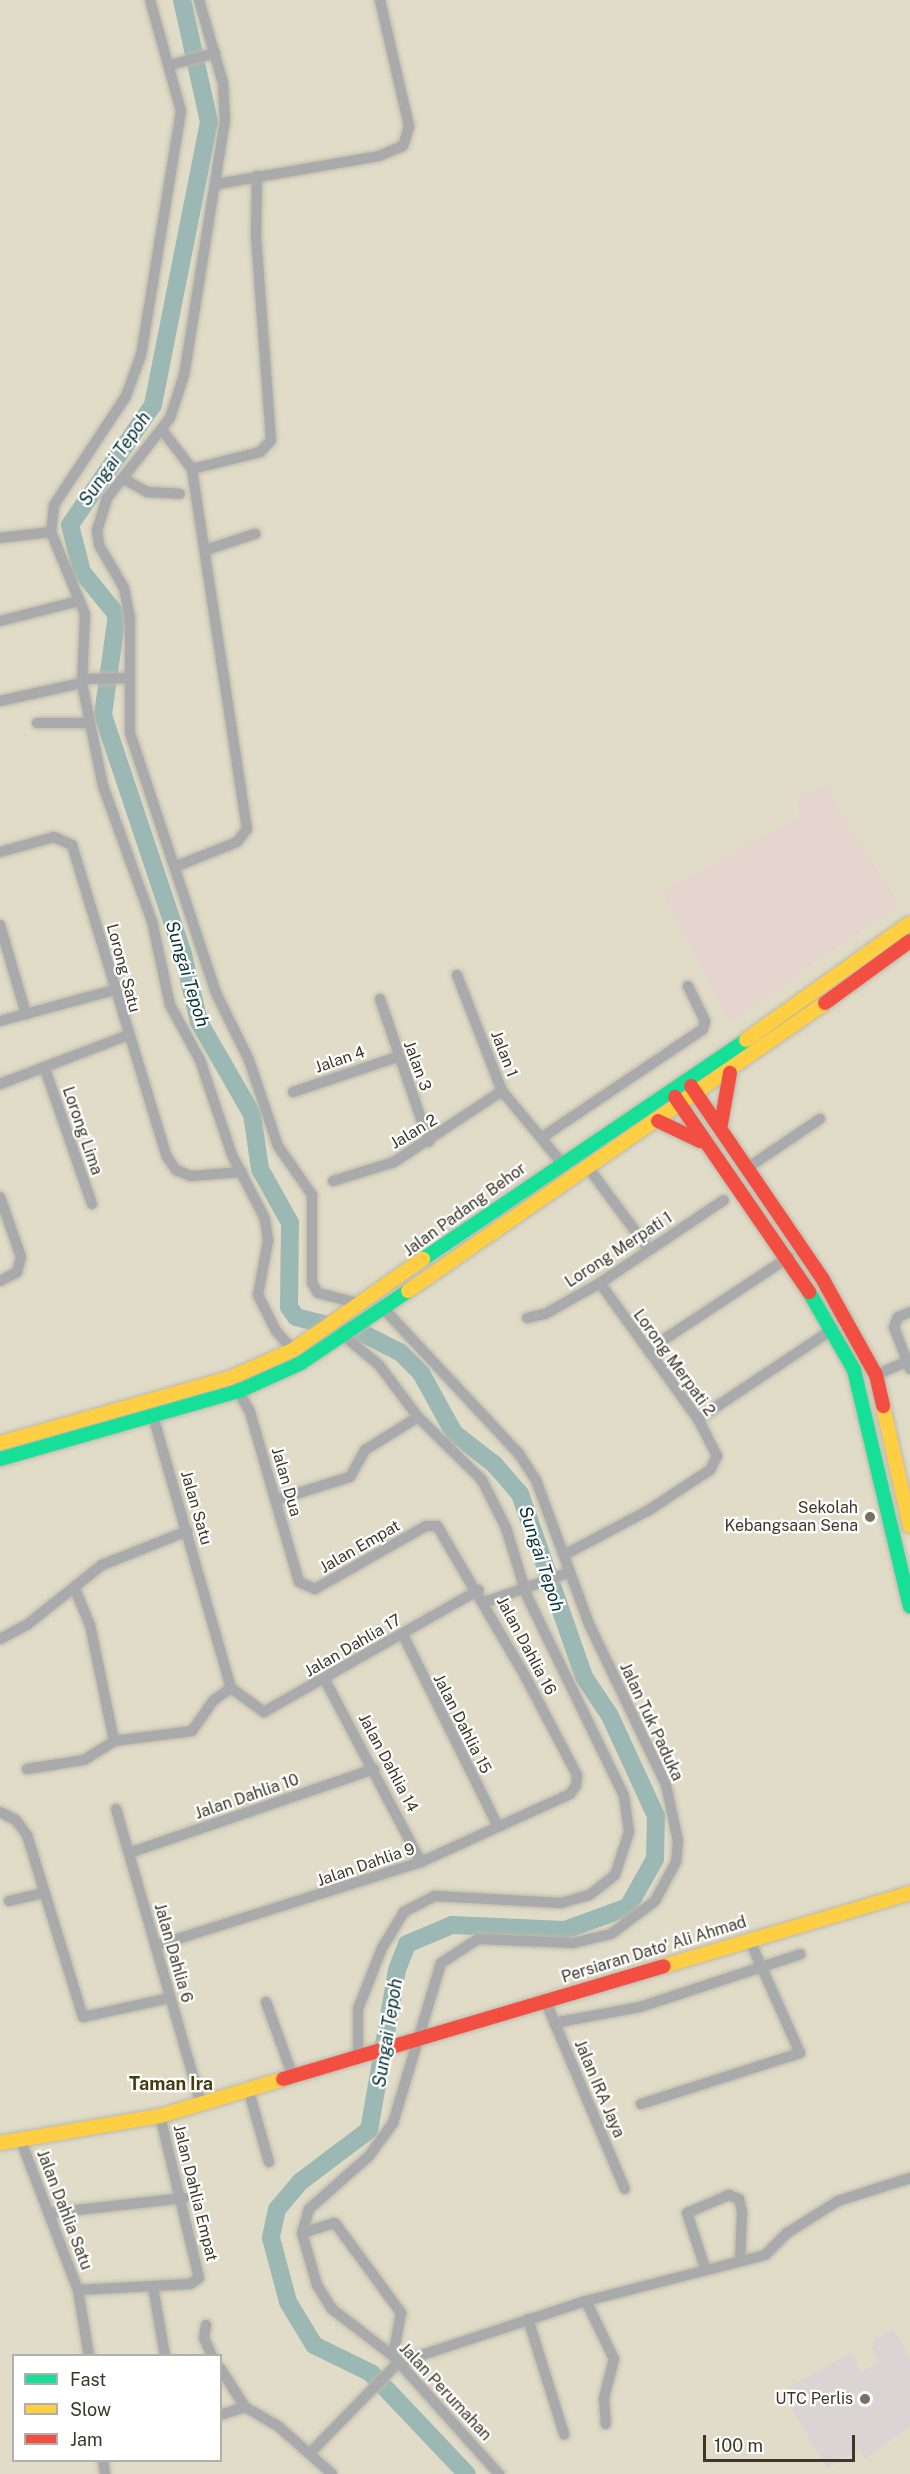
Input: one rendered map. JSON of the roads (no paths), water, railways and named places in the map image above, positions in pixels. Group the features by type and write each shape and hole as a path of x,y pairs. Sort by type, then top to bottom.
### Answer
{"main road":[{"name":"Jalan Padang Behor","path":"0,1443 230,1378 293,1350 325,1331 561,1162 670,1090 910,923"},
{"name":"Jalan Padang Behor","path":"0,1459 239,1392 344,1336 587,1166 730,1073 910,941"},
{"path":"721,1124 730,1073"},
{"path":"686,1079 721,1124 747,1168 822,1278 876,1375 910,1526"},
{"path":"670,1090 703,1143 789,1257 833,1329 865,1405 910,1606"},
{"path":"658,1120 703,1143"},
{"name":"Persiaran Dato' Ali Ahmad","path":"0,2143 160,2116 292,2074 910,1893"}],"street":[{"path":"150,0 173,64 181,111 141,355 126,396 54,505 51,532 87,626 85,680 87,723 103,786 152,921 170,1005 200,1060 242,1172 265,1219 268,1241 258,1294 276,1331 293,1350"},
{"path":"199,0 215,53 226,106 217,184 184,375 162,430 122,478 102,507 97,530 127,599 124,678 128,726 177,866 216,993 249,1060 278,1146 312,1195 312,1283 318,1293 358,1307"},
{"path":"217,184 370,158 404,146 409,126 380,0"},
{"path":"173,64 215,53"},
{"path":"192,469 260,452 271,440 256,238 257,176"},
{"path":"162,430 192,469 247,829 237,842 177,866"},
{"path":"122,478 147,492 180,494"},
{"path":"0,538 51,532"},
{"path":"206,549 255,534"},
{"path":"0,621 79,601"},
{"path":"0,701 85,680 124,678"},
{"path":"37,723 87,723"},
{"name":"Lorong Satu","path":"0,852 54,837 72,845 126,1036 176,1170 191,1176 242,1172"},
{"path":"0,925 26,1014"},
{"name":"Jalan 1","path":"457,975 502,1091 561,1162"},
{"path":"541,1138 703,1029 705,1021 688,986"},
{"path":"0,1021 114,990"},
{"name":"Jalan 3","path":"380,999 397,1057 429,1142"},
{"path":"0,1084 45,1069 126,1036"},
{"name":"Jalan 4","path":"293,1092 397,1057"},
{"name":"Lorong Lima","path":"45,1069 92,1204"},
{"name":"Jalan 2","path":"333,1181 394,1162 429,1142 502,1091"},
{"path":"747,1168 820,1119"},
{"path":"587,1166 648,1248"},
{"path":"0,1197 17,1245 21,1266 0,1281"},
{"name":"Lorong Merpati 1","path":"527,1318 546,1314 600,1282 648,1248 724,1200"},
{"path":"648,1350 789,1257"},
{"name":"Lorong Merpati 2","path":"564,1555 649,1510 716,1464 717,1456 698,1419 600,1282"},
{"name":"Jalan Tuk Paduka","path":"380,1310 526,1464 564,1555 565,1573 666,1785 677,1829 676,1862 655,1901 611,1934 573,1943 485,1938 460,1948 436,1970 413,2039"},
{"path":"876,1375 909,1363 894,1327 898,1317 910,1312"},
{"path":"698,1419 833,1329"},
{"path":"344,1336 379,1365 418,1417 482,1480 506,1528 524,1588 624,1796 627,1853 603,1886 561,1903 447,1895 424,1900 404,1912 361,1998 358,2056"},
{"name":"Jalan Dua","path":"230,1378 239,1392 276,1500 299,1582"},
{"name":"Jalan Satu","path":"153,1416 231,1688"},
{"path":"276,1500 350,1477 366,1450 418,1417"},
{"name":"Jalan Empat","path":"299,1582 315,1589 426,1526 437,1526"},
{"name":"Jalan Dahlia 16","path":"437,1526 479,1590 577,1775 576,1786"},
{"path":"0,1639 75,1587 102,1565 187,1531"},
{"path":"485,1602 565,1573"},
{"path":"75,1587 90,1624 114,1741"},
{"name":"Jalan Dahlia 17","path":"231,1688 264,1712 325,1680 479,1590"},
{"name":"Jalan Dahlia 15","path":"403,1635 498,1826"},
{"name":"Jalan Dahlia 14","path":"325,1680 374,1769 421,1862"},
{"path":"27,1769 84,1760 114,1741 192,1731 214,1700 231,1688"},
{"name":"Jalan Dahlia 10","path":"129,1853 374,1769"},
{"name":"Jalan Dahlia 9","path":"155,1946 421,1862 570,1794 576,1786"},
{"name":"Jalan Dahlia 6","path":"116,1809 201,2104"},
{"path":"2,1813 24,1828 83,2016 170,1998"},
{"path":"9,1901 44,1893"},
{"path":"641,2104 800,2053 759,1966 749,1939"},
{"path":"554,2024 640,2007 801,1954"},
{"name":"Jalan IRA Jaya","path":"545,2000 625,2189"},
{"path":"266,2002 292,2074"},
{"path":"302,2233 309,2209 369,2156 393,2123 413,2039"},
{"path":"248,2088 268,2162"},
{"name":"Jalan Dahlia Empat","path":"153,2287 190,2284 199,2278 184,2198 160,2116"},
{"name":"Jalan Dahlia Satu","path":"21,2141 78,2290 88,2354"},
{"path":"394,2363 586,2301 776,2250 787,2233 838,2201 910,2178"},
{"path":"705,2268 687,2213 729,2195 739,2199 742,2212 740,2261"},
{"path":"50,2213 184,2198"},
{"path":"302,2233 335,2223 401,2313 394,2363 376,2387 311,2452"},
{"name":"Jalan Perumahan","path":"302,2233 317,2285 332,2309 394,2363 500,2474"},
{"path":"78,2290 153,2287 165,2354"},
{"path":"586,2301 614,2359 604,2398 606,2424"},
{"path":"528,2319 564,2434"},
{"path":"206,2325 204,2338 212,2354"},
{"path":"222,2371 245,2407 311,2452 332,2474"},
{"path":"222,2414 245,2407"}],"waterway":[{"name":"Sungai Tepoh","path":"182,0 209,122 153,405 70,525 82,572 117,615 103,715 183,954 199,1022 252,1114 260,1169 290,1223 289,1307 296,1317 366,1335 400,1352 421,1373 454,1433 494,1464 520,1494 584,1677 610,1716 656,1816 655,1859 628,1907 565,1930 452,1925 407,1944 397,1970 369,2130 300,2182 277,2209 271,2238 288,2302 314,2345 371,2373 467,2474"}],"place":[{"name":"Sekolah Kebangsaan Sena","path":"870,1517"},
{"name":"UTC Perlis","path":"865,2399"}],"district":[{"name":"Taman Ira","path":"171,2084"}]}
